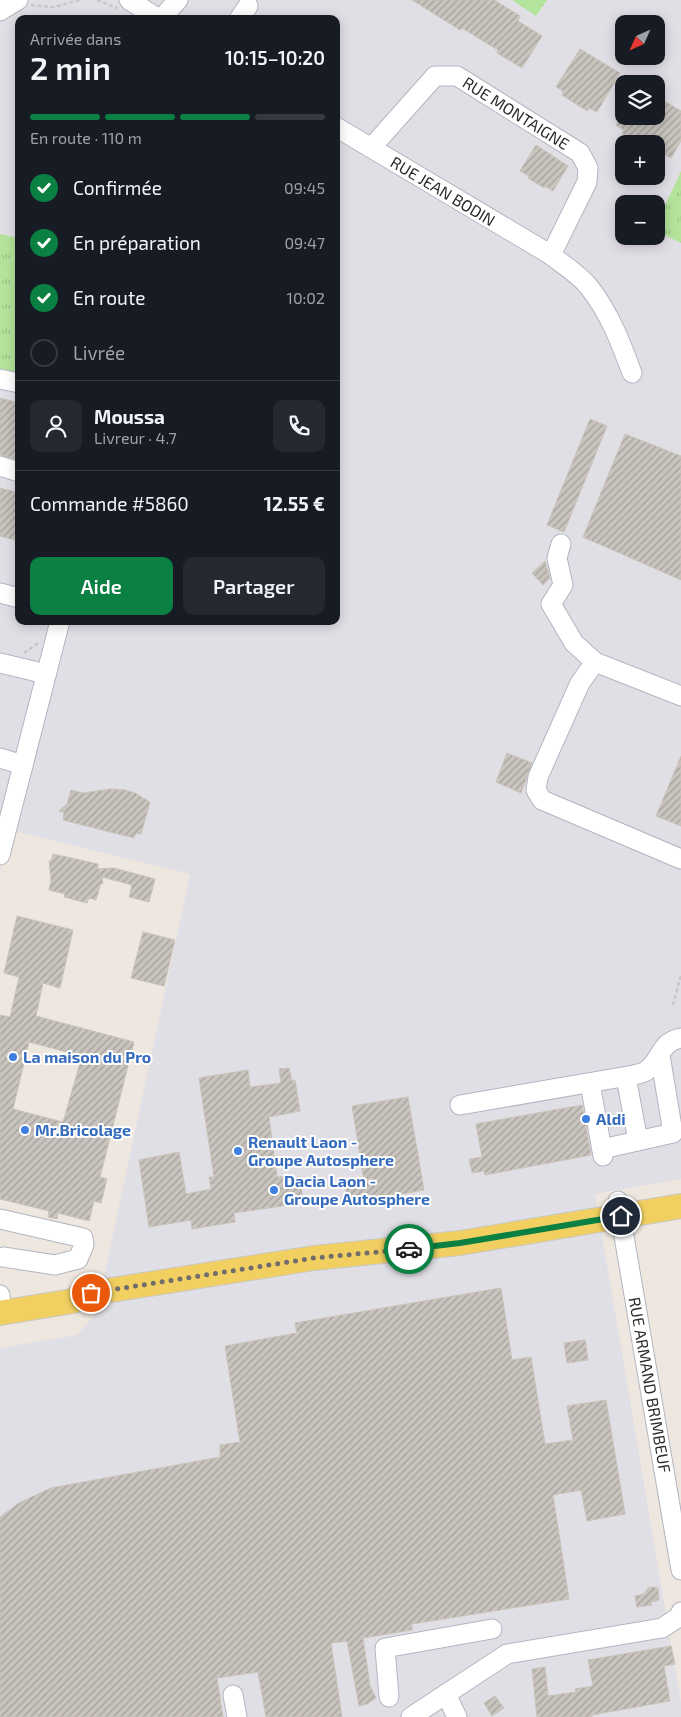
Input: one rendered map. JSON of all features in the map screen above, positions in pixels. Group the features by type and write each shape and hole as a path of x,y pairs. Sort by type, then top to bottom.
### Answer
{"main road":[{"path":"620,1209 681,1190"},
{"path":"1,1304 73,1301 80,1295 314,1258 338,1256 455,1229 620,1209 681,1206"}],"street":[{"path":"129,0 153,15"},
{"path":"164,15 178,0"},
{"path":"0,11 22,4"},
{"name":"RUE MONTAIGNE","path":"370,148 434,76 457,76 580,153 584,160 588,168 586,182 550,255"},
{"name":"RUE JEAN BODIN","path":"340,129 550,255 589,286 616,330 632,372"},
{"path":"0,379 15,382"},
{"path":"0,466 15,471"},
{"path":"561,544 557,558 563,585 552,604 574,643 595,662 681,696"},
{"path":"0,593 15,597"},
{"path":"0,855 57,630"},
{"path":"595,662 580,683 538,777 536,790 542,800 681,859"},
{"path":"0,663 46,674"},
{"path":"0,758 23,765"},
{"path":"460,1105 626,1077 645,1072 670,1040 681,1038"},
{"path":"590,1083 602,1153 638,1141 673,1133 660,1055"},
{"path":"626,1077 638,1141"},
{"name":"RUE ARMAND BRIMBEUF","path":"620,1209 681,1570"},
{"path":"0,1219 83,1238 84,1245 78,1259 55,1265 1,1257"},
{"path":"411,1717 507,1654 662,1628 679,1617 681,1612"},
{"path":"389,1697 385,1648 492,1629"},
{"path":"446,1694 457,1717"},
{"path":"233,1695 237,1717"}],"path":[{"path":"22,4 54,7 80,0"},
{"path":"21,655 57,630"},
{"path":"673,1005 681,975"}],"shaded area":[{"path":"0,0 681,0 681,1179 595,1194 681,1702 681,1717 0,1717 0,1348 77,1335 96,1314 190,874 10,830 0,872"}],"green space":[{"path":"512,0 547,0 536,16"},
{"path":"681,171 681,243 665,235 665,206"},
{"path":"0,234 15,237 15,379 0,376"}],"building":[{"path":"412,0 494,0 520,16 518,21 542,36 522,68 497,53 498,50 462,28 460,30"},
{"path":"580,49 620,73 615,75 615,81 597,112 589,108 587,111 562,95 563,91 556,87"},
{"path":"665,101 681,111 681,141 671,158 665,155 665,135 625,135 622,133 624,130 616,125 665,125"},
{"path":"536,145 568,166 553,191 545,186 544,188 520,171"},
{"path":"0,398 15,402 15,459 0,455"},
{"path":"590,419 607,426 564,532 547,525"},
{"path":"625,434 681,456 681,580 583,537"},
{"path":"0,488 15,492 15,540 0,536"},
{"path":"545,561 550,578 543,585 532,573"},
{"path":"507,753 532,763 521,793 496,782"},
{"path":"681,756 681,826 656,816"},
{"path":"111,789 135,793 150,802 141,834 136,833 134,838 63,820 64,812 59,811 67,804 71,790 83,793"},
{"path":"53,854 98,864 98,869 114,868 155,879 149,902 129,897 132,885 102,877 103,884 101,883 96,900 89,898 87,903 64,897 65,894 49,890 51,880 49,861 51,861"},
{"path":"17,916 73,930 60,988 43,983 36,1016 134,1042 100,1177 107,1179 101,1203 94,1201 89,1221 58,1213 57,1219 48,1217 49,1211 0,1199 0,1015 10,1017 19,977 4,973","holes":["29,1042 82,1056 63,1122 13,1109"]},
{"path":"143,932 175,940 164,986 131,978"},
{"path":"289,1068 292,1081 295,1080 300,1111 269,1117 277,1177 300,1177 303,1203 234,1213 235,1222 192,1229 191,1220 149,1227 139,1160 179,1152 186,1194 211,1189 209,1177 214,1177 199,1078 248,1070 250,1087 281,1083 279,1069"},
{"path":"408,1097 424,1190 349,1204 345,1185 364,1181 352,1106"},
{"path":"582,1105 591,1155 485,1175 484,1171 472,1173 469,1159 482,1157 476,1124"},
{"path":"501,1288 512,1360 531,1357 545,1444 573,1440 567,1406 606,1400 625,1514 587,1521 581,1490 553,1495 569,1599 412,1624 412,1630 363,1638 370,1686 376,1698 367,1704 359,1706 347,1641 331,1643 342,1717 266,1717 258,1672 217,1678 223,1717 0,1717 0,1517 19,1503 51,1488 220,1457 220,1445 240,1442 225,1346 297,1333 295,1323"},
{"path":"585,1340 588,1360 567,1363 564,1343"},
{"path":"648,1588 658,1588 659,1600 651,1602 652,1605 637,1607 635,1596 644,1594"},
{"path":"671,1646 675,1664 664,1666 670,1701 592,1715 592,1717 537,1717 532,1669 545,1667 548,1696 576,1692 575,1689 593,1686 588,1660"},
{"path":"495,1696 504,1708 492,1716 484,1703"}],"way so far":[{"path":"91,1293 314,1258 409,1249"}],"place":[{"name":"La maison du Pro","path":"13,1057"},
{"name":"Aldi","path":"586,1119"},
{"name":"Mr.Bricolage","path":"25,1130"},
{"name":"Renault Laon - Groupe Autosphere","path":"238,1151"},
{"name":"Dacia Laon - Groupe Autosphere","path":"274,1190"}],"route":[{"path":"409,1249 460,1243 621,1216"}]}
